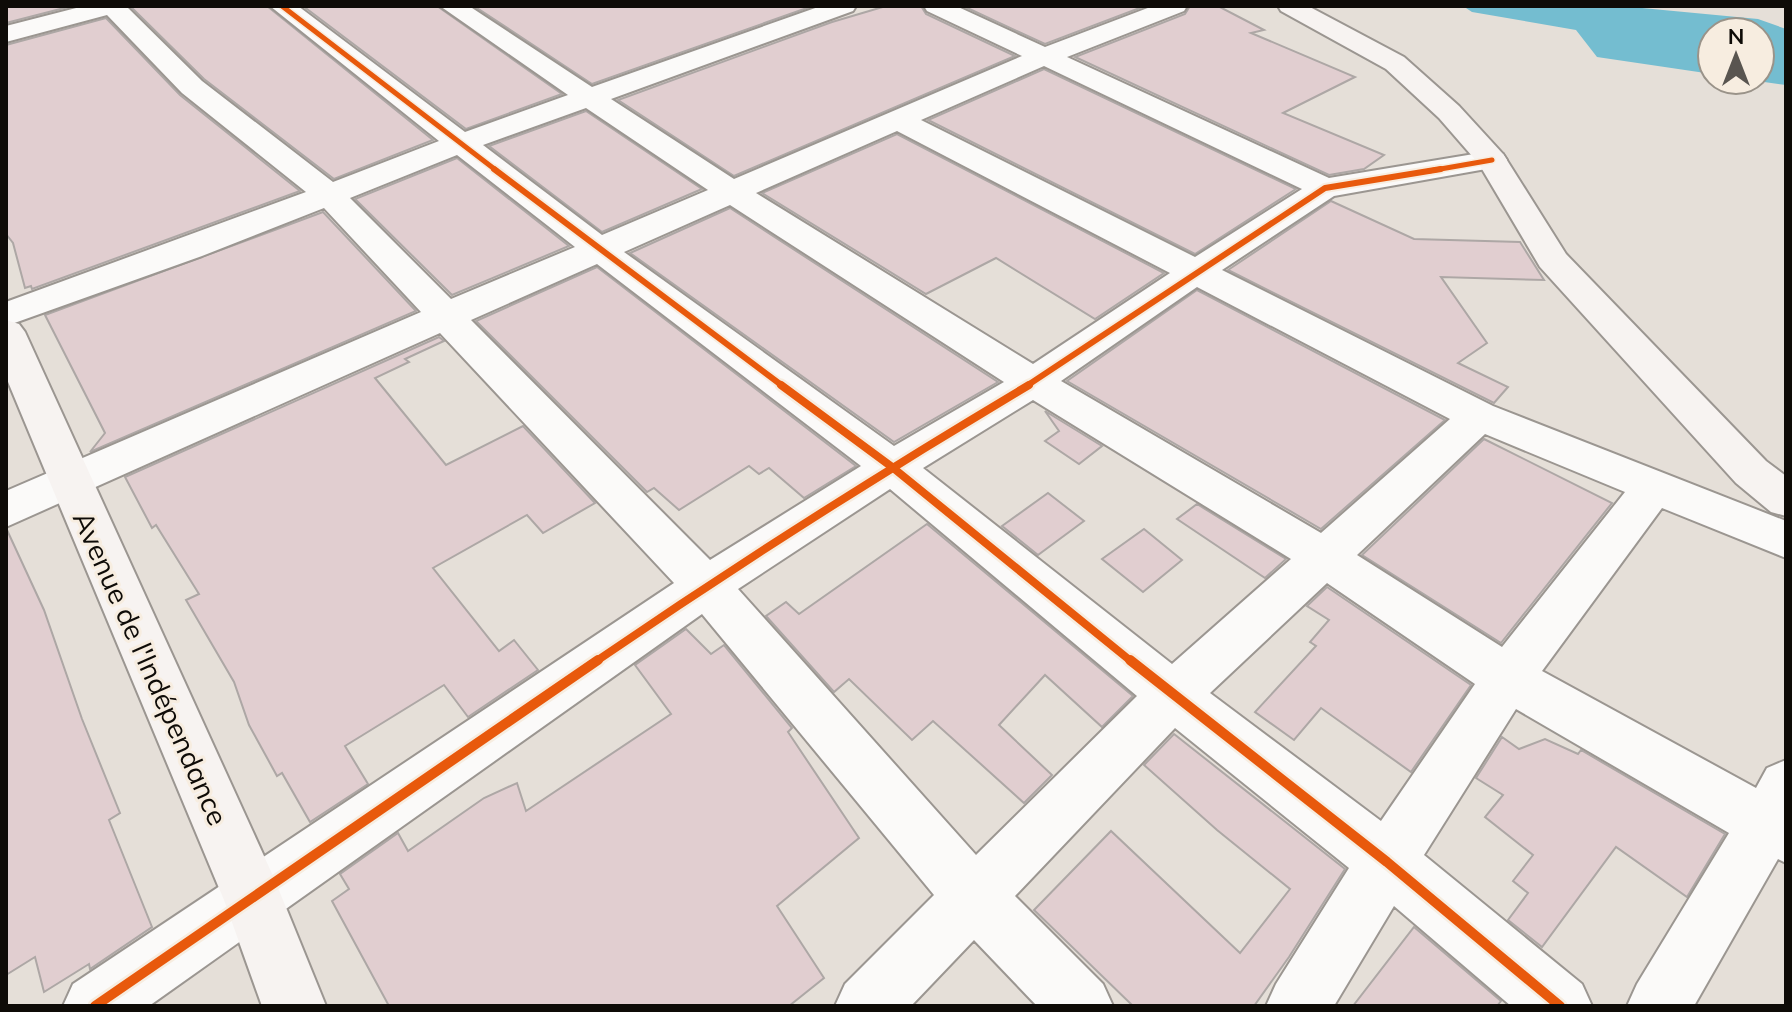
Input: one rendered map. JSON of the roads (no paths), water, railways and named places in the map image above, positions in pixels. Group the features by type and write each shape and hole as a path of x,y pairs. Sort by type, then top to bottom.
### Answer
{"main road":[{"path":"1290,6 1395,63 1449,112 1492,160 1552,260 1751,472 1786,500"},
{"name":"Avenue de l'Indépendance","path":"6,332 253,899 294,1006"}],"street":[{"path":"6,34 112,6 192,87 327,193 706,586 975,898 1081,1006"},
{"path":"282,6 600,250 892,467 1173,695 1387,862 1560,1006"},
{"path":"452,6 732,192 1033,382 1323,556 1508,678 1780,815 1659,1006"},
{"path":"6,315 190,249 461,143 844,6"},
{"path":"936,6 1325,188"},
{"path":"6,510 68,480 1043,57 1175,6"},
{"path":"898,120 1479,416 1786,540"},
{"path":"95,1006 706,586 892,467 1033,382 1325,188 1492,160"},
{"path":"867,1006 1173,695 1479,416"},
{"path":"1298,1006 1387,862 1508,678 1653,487"}],"water":[{"path":"1463,6 1621,6 1726,16 1696,16 1696,72 1597,57 1576,30 1472,12"},
{"path":"1776,25 1786,29 1786,85 1776,84"}]}
